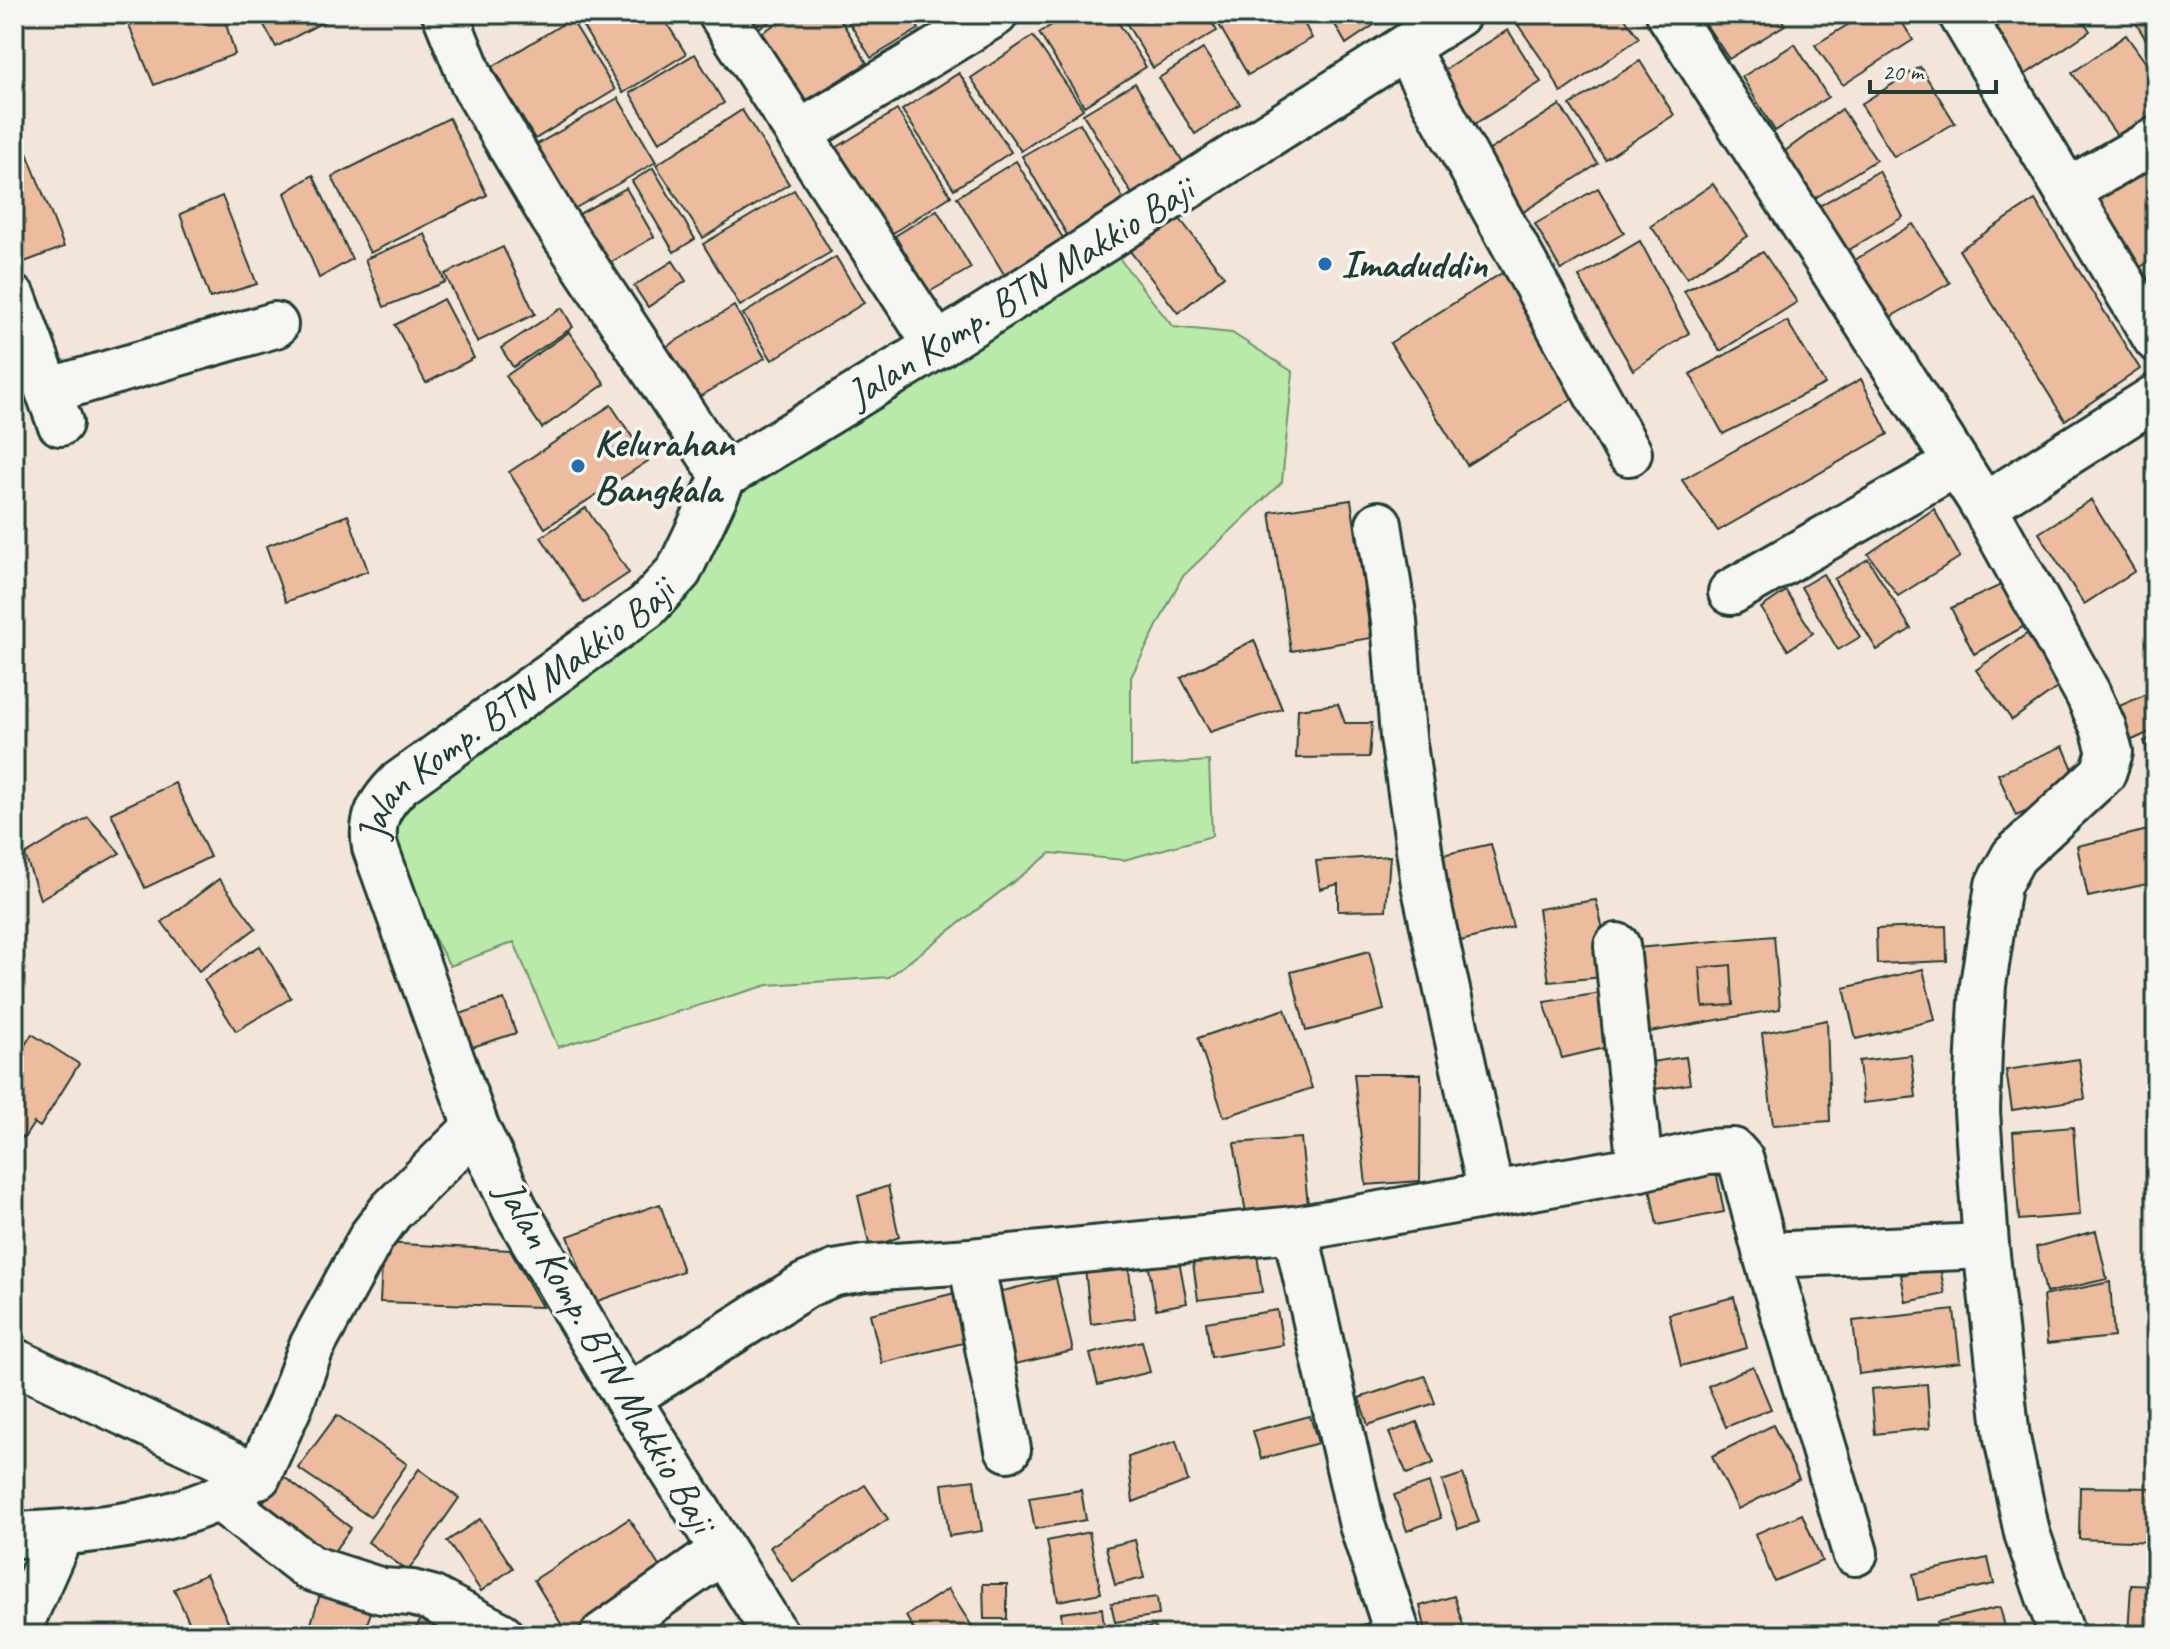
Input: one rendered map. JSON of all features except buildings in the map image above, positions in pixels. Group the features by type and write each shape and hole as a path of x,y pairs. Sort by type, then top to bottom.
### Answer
{"street":[{"path":"445,14 473,83 553,218 724,476"},
{"path":"721,14 937,346"},
{"path":"800,133 995,14"},
{"name":"Jalan Komp. BTN Makkio Baji","path":"776,1635 721,1552 515,1209 476,1127 375,847 372,830 376,813 384,799 400,783 647,606 663,591 679,571 724,476 937,346 1458,14"},
{"path":"1669,14 1984,506 2088,694 2110,752 2103,773 2014,856 1998,885 1983,985 1979,1052 1977,1111 1986,1246 2007,1438 2027,1533 2062,1635"},
{"path":"1961,14 2156,339"},
{"path":"1406,49 1629,453"},
{"path":"2067,191 2156,140"},
{"path":"14,299 54,407 275,325"},
{"path":"1984,506 2156,397"},
{"path":"1731,592 1956,464"},
{"path":"1379,524 1394,621 1403,737 1424,884 1491,1193"},
{"path":"1617,946 1640,1168"},
{"path":"14,1535 61,1533 149,1521 220,1499 258,1476 290,1405 311,1348 372,1236 391,1211 476,1127"},
{"path":"627,1398 806,1285 835,1273 1295,1229 1640,1168 1707,1152 1733,1151 1741,1160 1766,1255 1855,1553"},
{"path":"1295,1229 1362,1525 1398,1635"},
{"path":"1766,1255 1986,1246"},
{"path":"971,1261 1008,1449"},
{"path":"14,1361 258,1476"},
{"path":"220,1499 310,1568 382,1591 431,1598 501,1635"},
{"path":"16,1635 61,1533"},
{"path":"603,1635 721,1552"}],"green space":[{"path":"1115,253 1173,327 1232,333 1293,372 1282,482 1182,577 1131,677 1131,766 1209,761 1212,836 1124,860 1051,853 889,977 768,985 558,1047 514,942 450,966 416,905 389,820 466,755 686,600 740,487"}],"place":[{"name":"Imaduddin","path":"1325,264"},
{"name":"Kelurahan Bangkala","path":"578,466"}]}
